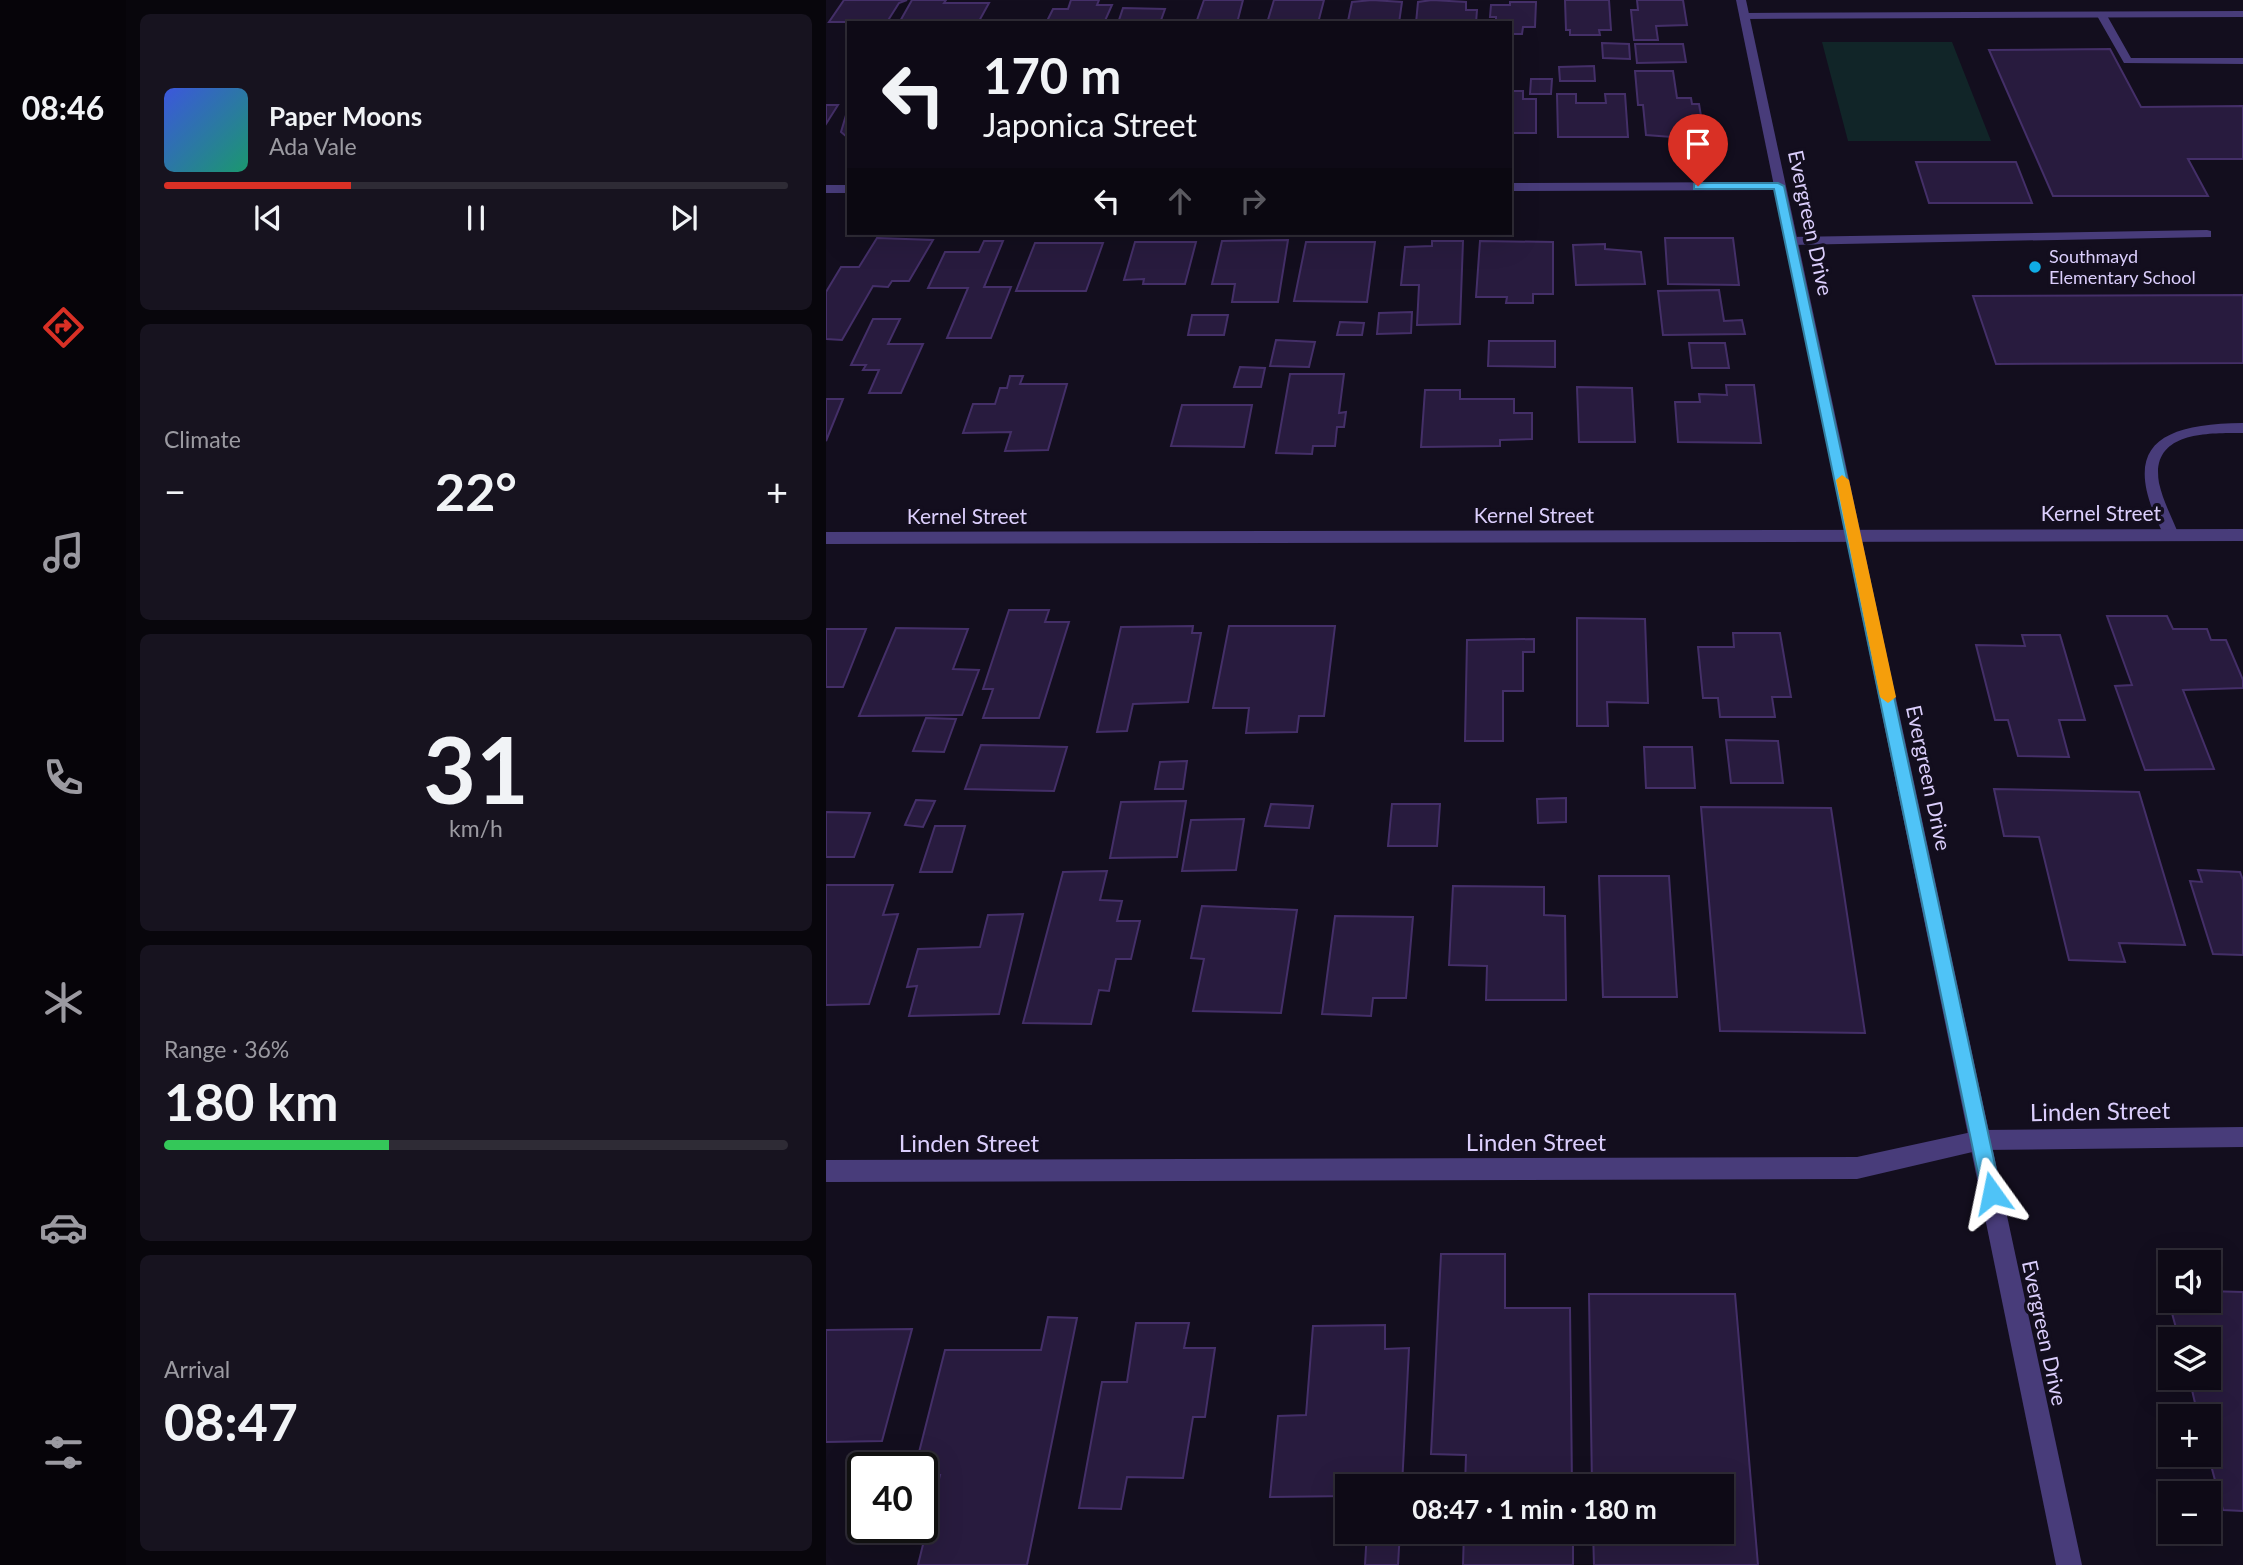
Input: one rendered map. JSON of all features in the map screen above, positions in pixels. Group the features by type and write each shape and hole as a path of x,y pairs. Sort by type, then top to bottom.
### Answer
{"street":[{"path":"1743,8 2243,14"},
{"name":"Evergreen Drive","path":"1743,8 1778,186 2069,1565"},
{"path":"2101,14 2128,61 2243,61"},
{"path":"1512,187 1778,186"},
{"path":"826,189 847,189"},
{"path":"1790,241 2207,234"},
{"path":"2171,535 2152,482 2151,468 2158,446 2179,433 2243,428"},
{"name":"Kernel Street","path":"826,538 2243,535"},
{"name":"Linden Street","path":"826,1171 1857,1168 1981,1140 2243,1137"}],"green space":[{"path":"1822,42 1952,42 1991,141 1848,141"}],"building":[{"path":"844,0 907,0 899,3 888,21 829,22"},
{"path":"912,0 989,3 979,21 900,21"},
{"path":"1071,0 1099,0 1097,5 1112,5 1105,21 1047,21 1053,9 1068,9"},
{"path":"1204,0 1243,0 1238,21 1197,21"},
{"path":"1274,0 1324,0 1319,21 1268,21"},
{"path":"1565,0 1609,0 1611,30 1599,30 1600,35 1570,35 1570,30 1566,30"},
{"path":"1637,0 1683,0 1687,25 1656,26 1658,40 1634,40 1631,10 1638,10"},
{"path":"1352,2 1402,2 1399,21 1348,21"},
{"path":"1418,2 1466,2 1466,10 1477,10 1476,21 1416,21"},
{"path":"1510,2 1536,2 1535,27 1523,27 1522,34 1512,34 1512,21 1496,21 1496,17 1490,17 1491,5 1510,5"},
{"path":"1123,8 1165,9 1161,21 1119,21"},
{"path":"1602,43 1629,44 1630,59 1603,58"},
{"path":"1635,44 1683,44 1686,62 1637,63"},
{"path":"2110,49 2141,107 2243,106 2243,159 2188,159 2208,196 2053,196 1989,50"},
{"path":"1594,66 1595,81 1560,81 1559,67"},
{"path":"1635,71 1673,71 1677,98 1691,98 1692,104 1699,104 1704,134 1684,134 1685,138 1646,135 1643,105 1638,105"},
{"path":"1531,79 1552,79 1551,94 1530,94"},
{"path":"1512,91 1523,91 1523,99 1536,99 1536,133 1512,133"},
{"path":"1557,94 1576,94 1576,103 1606,103 1605,94 1625,94 1628,137 1558,137"},
{"path":"826,105 838,105 826,124"},
{"path":"847,112 847,137 841,132"},
{"path":"1916,162 2016,162 2032,203 1929,203"},
{"path":"877,238 933,240 909,281 892,281 888,287 873,286 842,340 826,339 826,292 841,267 859,267"},
{"path":"1665,238 1733,238 1739,285 1668,284"},
{"path":"1288,240 1278,302 1232,302 1235,284 1212,284 1222,241"},
{"path":"984,241 1003,241 984,287 1011,287 991,338 947,338 968,288 928,288 945,252 979,252"},
{"path":"1432,241 1463,241 1460,324 1417,325 1419,285 1401,285 1405,247 1432,246"},
{"path":"1480,241 1553,242 1553,294 1533,294 1533,303 1506,303 1507,297 1476,297"},
{"path":"1135,242 1196,242 1185,284 1143,284 1144,279 1124,280"},
{"path":"1306,242 1375,242 1367,302 1294,301"},
{"path":"1035,243 1103,243 1086,291 1016,291"},
{"path":"1605,244 1605,249 1641,252 1645,284 1576,285 1573,245"},
{"path":"1719,290 1724,321 1742,320 1745,334 1663,335 1658,291"},
{"path":"2243,295 2243,363 1996,364 1973,296"},
{"path":"1412,312 1411,333 1377,334 1379,313"},
{"path":"1192,315 1228,315 1224,335 1188,335"},
{"path":"873,319 900,319 888,344 923,344 901,393 869,393 879,370 863,370 866,365 851,365"},
{"path":"1340,322 1364,323 1362,335 1337,335"},
{"path":"1276,340 1315,342 1309,367 1270,366"},
{"path":"1489,341 1555,341 1555,367 1488,366"},
{"path":"1689,343 1725,343 1729,368 1692,368"},
{"path":"1240,367 1265,368 1261,387 1234,387"},
{"path":"1290,374 1344,374 1339,413 1346,412 1344,427 1337,427 1335,446 1313,446 1312,454 1276,453"},
{"path":"1010,376 1023,376 1020,384 1067,384 1048,450 1005,451 1011,432 963,433 973,404 995,404 1000,388 1007,388"},
{"path":"1726,385 1754,385 1761,443 1678,442 1675,402 1700,402 1699,394 1727,395"},
{"path":"1577,387 1632,388 1635,442 1579,442"},
{"path":"1425,390 1460,390 1460,399 1514,399 1514,413 1532,413 1532,439 1500,440 1500,446 1421,447"},
{"path":"826,399 843,399 826,441"},
{"path":"1182,405 1252,405 1244,447 1171,446"},
{"path":"1009,610 1049,610 1045,622 1069,622 1039,718 983,718 993,689 983,689"},
{"path":"2107,616 2167,616 2173,629 2207,629 2211,640 2226,640 2243,680 2243,688 2183,690 2214,769 2145,770 2115,686 2132,685"},
{"path":"1577,618 1645,619 1648,703 1607,702 1608,726 1577,726"},
{"path":"1193,626 1192,633 1201,633 1188,702 1133,704 1127,731 1097,732 1121,627"},
{"path":"1229,626 1335,626 1324,716 1299,716 1297,732 1246,733 1249,708 1213,708"},
{"path":"896,628 968,629 953,669 979,670 962,715 859,716"},
{"path":"826,629 866,629 843,687 826,687"},
{"path":"1733,633 1780,633 1791,697 1772,697 1775,717 1720,717 1718,698 1703,698 1698,647 1734,647"},
{"path":"2022,635 2060,635 2085,720 2059,720 2069,757 2018,756 2008,720 1995,720 1976,645 2025,646"},
{"path":"1534,639 1534,652 1523,652 1523,691 1503,691 1503,741 1465,741 1467,640"},
{"path":"926,718 956,719 944,752 913,751"},
{"path":"1726,740 1778,741 1783,783 1731,783"},
{"path":"981,745 1067,747 1054,791 965,789"},
{"path":"1644,747 1692,747 1695,788 1646,788"},
{"path":"1187,761 1183,789 1155,789 1160,762"},
{"path":"1994,789 2139,792 2185,945 2119,943 2125,962 2069,960 2039,837 2004,836"},
{"path":"1566,798 1566,822 1538,823 1537,799"},
{"path":"916,800 935,801 923,827 905,825"},
{"path":"1186,801 1177,857 1110,858 1121,802"},
{"path":"1271,804 1313,806 1309,828 1265,826"},
{"path":"1392,804 1440,804 1437,846 1388,846"},
{"path":"1701,807 1831,808 1865,1033 1720,1031"},
{"path":"826,812 870,813 854,857 826,857"},
{"path":"1244,819 1236,870 1182,871 1191,820"},
{"path":"935,826 965,826 952,872 920,872"},
{"path":"2198,870 2240,872 2243,880 2243,955 2213,954 2190,881 2202,882"},
{"path":"1107,871 1100,900 1122,901 1117,921 1140,921 1131,959 1116,959 1109,991 1099,990 1091,1024 1023,1023 1063,872"},
{"path":"1599,876 1669,876 1677,997 1603,997"},
{"path":"826,885 893,885 883,915 898,914 869,1004 826,1005"},
{"path":"1453,886 1544,887 1544,915 1565,916 1566,1000 1486,1000 1487,966 1449,965"},
{"path":"1202,906 1297,910 1281,1013 1193,1011 1204,959 1191,958"},
{"path":"1023,914 999,1014 909,1016 917,986 907,987 918,949 980,947 988,915"},
{"path":"1335,916 1413,917 1406,998 1373,998 1371,1016 1322,1014"},
{"path":"1441,1254 1505,1254 1505,1308 1570,1308 1572,1474 1465,1474 1466,1455 1431,1454"},
{"path":"2221,1291 2243,1292 2243,1511 2223,1510 2221,1481 2215,1481 2211,1467 2221,1467 2221,1404 2195,1404 2192,1390 2221,1390 2221,1327 2176,1327 2172,1313 2221,1313"},
{"path":"1589,1294 1735,1294 1758,1565 1594,1565 1593,1544 1734,1544 1734,1474 1592,1474"},
{"path":"1048,1317 1077,1318 1027,1565 918,1565 923,1543 938,1543 938,1452 919,1452 945,1350 1041,1350"},
{"path":"1136,1323 1189,1323 1184,1348 1215,1348 1205,1417 1193,1417 1183,1478 1127,1477 1121,1509 1079,1508 1102,1382 1127,1382"},
{"path":"1385,1325 1385,1349 1409,1348 1403,1474 1335,1474 1335,1496 1270,1497 1278,1416 1306,1415 1313,1326"},
{"path":"912,1329 882,1441 826,1442 826,1330"},
{"path":"1366,1544 1399,1544 1398,1565 1365,1565"},
{"path":"1464,1544 1573,1544 1573,1565 1463,1565"}],"slow traffic":[{"path":"1842,480 1888,697"}],"place":[{"name":"Southmayd Elementary School","path":"2035,267"}],"route":[{"path":"1698,186 1778,186 1992,1193"}]}
